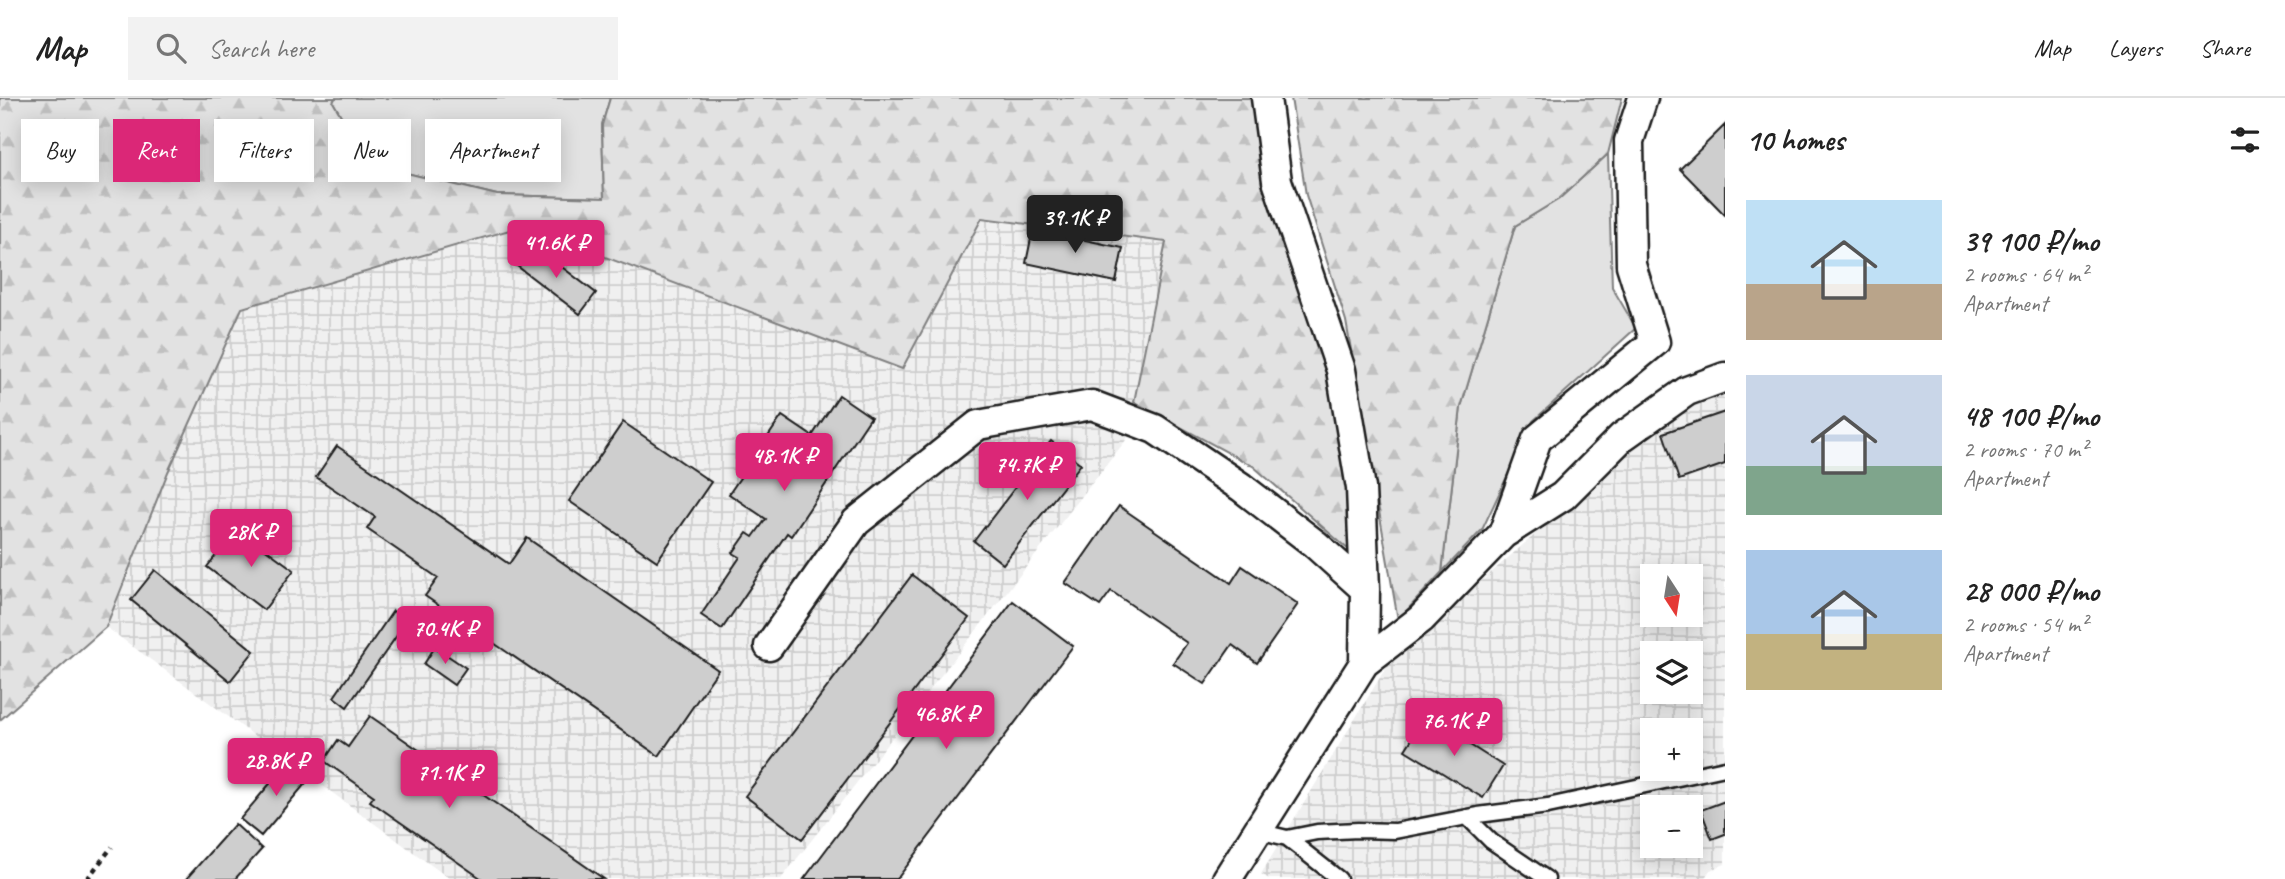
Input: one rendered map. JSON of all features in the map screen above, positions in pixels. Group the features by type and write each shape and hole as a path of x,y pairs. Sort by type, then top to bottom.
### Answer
{"street":[{"path":"1266,98 1277,181 1341,370 1361,488 1365,589 1364,663"},
{"path":"1503,534 1537,439 1655,342 1632,265 1629,141 1643,98"},
{"path":"1227,879 1364,663 1421,619 1503,534 1563,496 1622,437 1688,391 1725,377"},
{"path":"769,646 856,522 978,425 1092,405 1154,429 1241,487 1315,544 1365,589"}],"lane":[{"path":"1287,838 1317,832 1395,831 1467,817 1548,806 1725,768"},
{"path":"1467,817 1491,841 1547,879"},
{"path":"1258,831 1287,838 1339,879"}],"path":[{"path":"87,879 112,847"}],"shaded area":[{"path":"982,218 1166,242 1126,440 781,879 450,879 106,627 168,472 242,308 523,226 902,369"},
{"path":"1725,391 1725,864 1710,870 1704,879 1269,879 1261,874 1390,661 1673,414"}],"green space":[{"path":"0,98 335,98 333,102 343,119 328,119 328,182 411,182 411,174 425,178 425,182 443,182 497,195 604,198 602,125 610,98 1253,98 1322,352 1349,486 1350,551 1253,466 1134,402 1166,242 982,218 902,369 523,226 242,308 168,472 106,627 0,720"},
{"path":"335,98 610,98 602,125 604,198 497,195 443,182 561,182 561,119 425,119 425,178 411,174 411,119 343,119 333,102"},
{"path":"1291,98 1622,98 1608,154 1559,199 1515,226 1461,407 1442,572 1398,620 1346,321 1306,195"},
{"path":"1608,154 1612,287 1636,328 1533,421 1482,530 1442,572 1461,407 1515,226 1559,199"}],"building":[{"path":"1725,125 1725,215 1680,169"},
{"path":"1033,229 1123,248 1116,282 1026,263"},
{"path":"533,245 596,293 580,314 517,266"},
{"path":"839,395 871,417 791,536 787,533 722,629 701,615 740,557 733,553 747,533 753,537 766,519 729,494 782,416 812,436"},
{"path":"1725,412 1725,464 1679,480 1663,433"},
{"path":"623,422 711,482 657,561 569,501"},
{"path":"1051,441 1081,464 1003,564 974,541"},
{"path":"337,446 509,564 527,538 718,670 659,756 425,596 438,578 367,529 375,517 316,477"},
{"path":"1119,506 1231,583 1242,566 1298,604 1257,663 1232,645 1205,684 1173,663 1187,643 1111,591 1100,606 1065,583"},
{"path":"237,528 294,570 264,610 207,567"},
{"path":"155,570 254,651 230,681 131,600"},
{"path":"912,575 969,618 802,839 745,796"},
{"path":"1013,601 1073,646 897,879 804,879"},
{"path":"393,611 407,621 347,707 334,697"},
{"path":"435,647 466,668 454,685 424,664"},
{"path":"370,716 604,879 482,879 370,801 374,796 324,761 338,740 348,747"},
{"path":"1426,717 1503,766 1483,798 1405,750"},
{"path":"290,760 311,777 261,836 240,819"},
{"path":"1725,801 1725,834 1712,839 1703,809"},
{"path":"235,824 262,849 235,879 186,879"}]}
